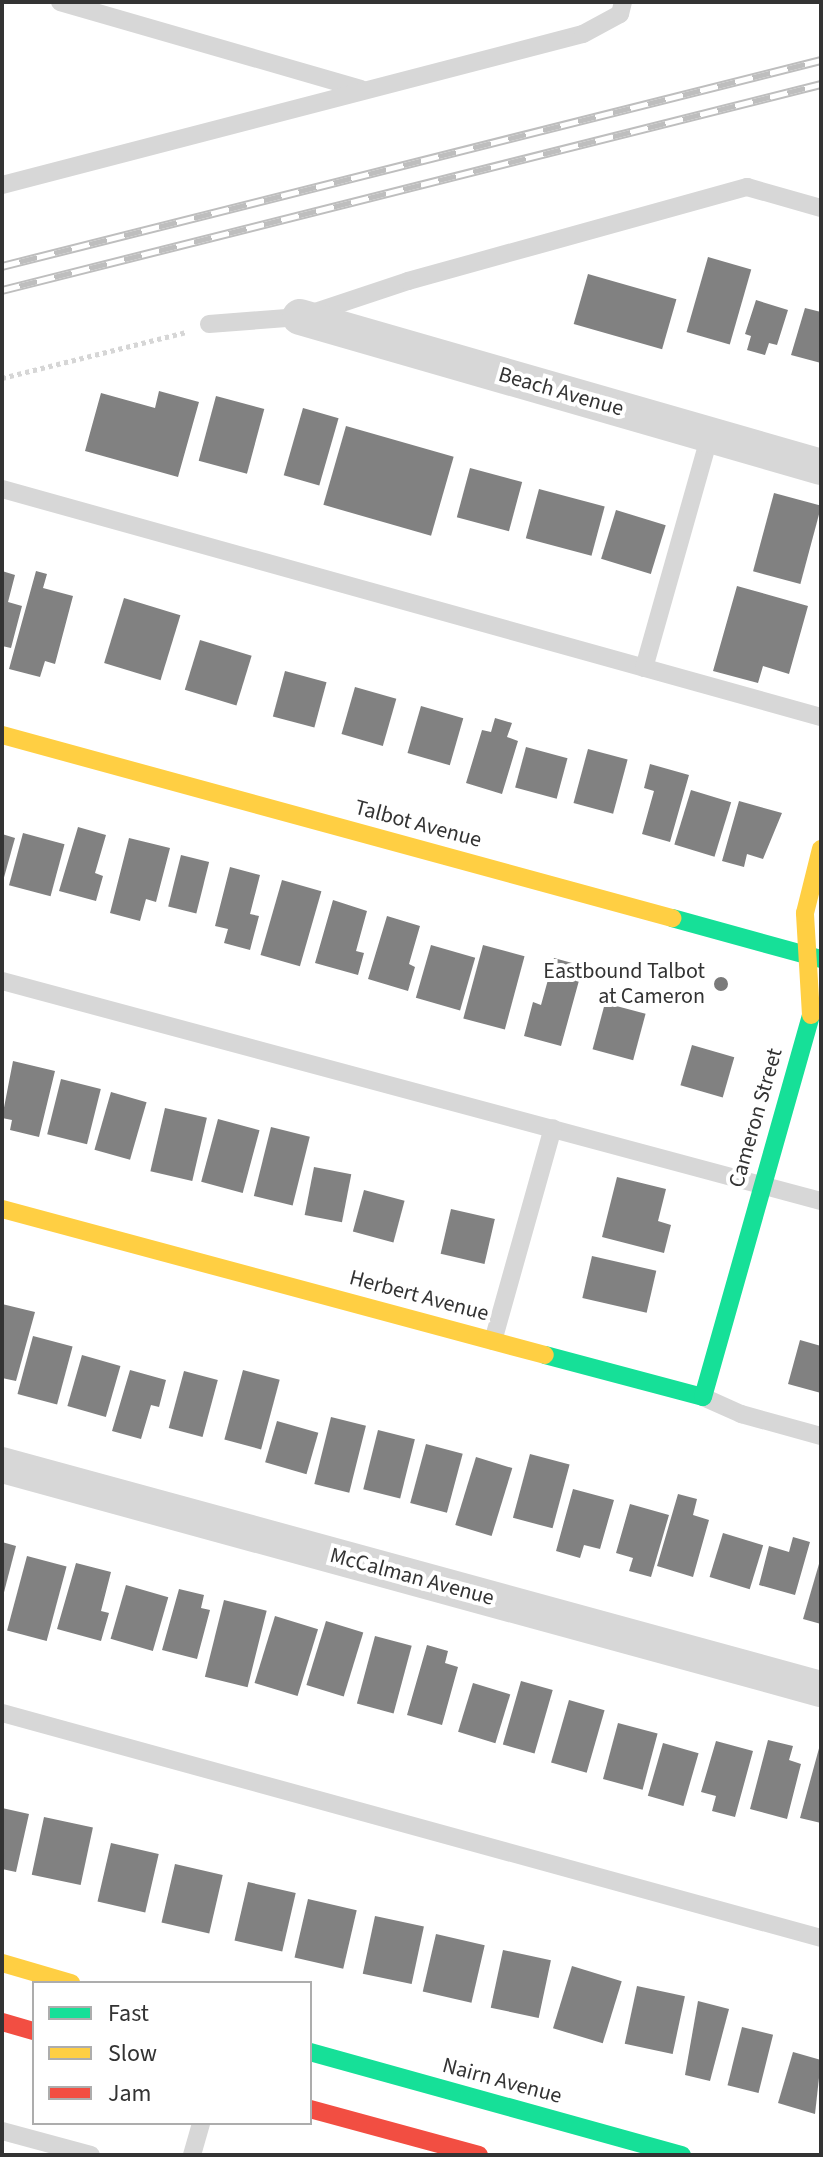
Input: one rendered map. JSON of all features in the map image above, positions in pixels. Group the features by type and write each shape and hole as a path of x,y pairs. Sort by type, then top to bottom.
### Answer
{"street":[{"name":"Beach Avenue","path":"300,317 821,467"},
{"name":"Talbot Avenue","path":"2,735 814,957"},
{"name":"Cameron Street","path":"703,1397 813,1007 814,957 805,913 821,849"},
{"name":"Herbert Avenue","path":"2,1209 703,1397"},
{"name":"McCalman Avenue","path":"2,1465 821,1689"},
{"path":"2,1963 64,1981"},
{"path":"9,2029 32,2031"},
{"name":"Nairn Avenue","path":"312,2053 682,2155"},
{"path":"312,2110 479,2155"}],"lane":[{"path":"60,2 363,90"},
{"path":"2,185 583,34 620,14 623,2"},
{"path":"209,324 300,317 705,195 747,187 821,208"},
{"path":"644,668 710,435"},
{"path":"2,489 821,717"},
{"path":"2,981 821,1201"},
{"path":"493,1341 553,1128"},
{"name":"Herbert Avenue","path":"703,1397 821,1436"},
{"path":"2,1713 821,1938"},
{"path":"192,2155 200,2125"},
{"path":"2,2131 48,2150 91,2155"}],"path":[{"path":"2,378 163,340 209,324"}],"building":[{"path":"708,257 751,269 730,344 687,332"},
{"path":"588,274 676,299 662,349 574,324"},
{"path":"756,300 788,310 777,345 769,343 765,355 747,350 751,336 745,334"},
{"path":"805,308 821,312 821,363 791,355"},
{"path":"159,391 199,402 178,477 85,451 101,393 155,408"},
{"path":"216,396 264,409 247,474 199,461"},
{"path":"303,408 339,418 319,485 284,475"},
{"path":"346,426 454,457 431,536 323,505"},
{"path":"470,468 522,482 509,531 457,517"},
{"path":"539,489 605,507 591,556 526,538"},
{"path":"774,493 821,506 800,584 753,571"},
{"path":"616,510 666,525 651,574 601,559"},
{"path":"2,571 15,575 8,602 22,606 11,648 2,646"},
{"path":"36,571 47,574 43,588 73,596 55,664 45,661 40,677 9,669"},
{"path":"737,586 808,606 789,674 763,666 758,683 713,671"},
{"path":"124,598 180,615 161,680 104,663"},
{"path":"200,640 252,656 236,706 185,690"},
{"path":"285,671 327,682 314,728 273,716"},
{"path":"355,687 396,699 383,746 341,734"},
{"path":"421,706 463,718 450,765 407,753"},
{"path":"495,718 512,723 507,737 518,741 502,794 466,783 482,730 491,732"},
{"path":"526,747 568,758 557,799 515,788"},
{"path":"588,749 628,760 613,814 574,803"},
{"path":"650,764 689,775 670,842 642,834 654,791 644,788"},
{"path":"691,790 731,802 714,857 674,845"},
{"path":"739,801 782,813 763,859 747,854 744,867 722,861"},
{"path":"78,827 106,835 95,873 103,876 96,901 59,891"},
{"path":"23,833 65,844 51,896 9,885"},
{"path":"2,834 15,838 3,881 2,881"},
{"path":"129,838 170,848 156,902 146,899 140,921 110,913"},
{"path":"181,855 209,862 196,913 168,906"},
{"path":"230,867 260,875 250,914 259,916 250,950 224,943 228,929 215,926"},
{"path":"282,880 321,891 300,966 261,955"},
{"path":"333,900 367,911 356,951 364,953 358,975 315,963"},
{"path":"387,916 420,926 409,964 415,967 408,991 368,979"},
{"path":"431,945 475,958 460,1011 416,998"},
{"path":"483,945 525,956 505,1030 463,1018"},
{"path":"554,958 583,966 561,1046 524,1036 533,1002 541,1005"},
{"path":"605,1003 646,1014 633,1060 593,1049"},
{"path":"692,1045 734,1057 723,1098 680,1085"},
{"path":"13,1061 55,1071 39,1137 10,1130 12,1120 2,1118"},
{"path":"61,1079 101,1089 87,1144 47,1134"},
{"path":"111,1092 147,1102 130,1160 94,1150"},
{"path":"165,1108 207,1118 192,1181 150,1171"},
{"path":"218,1119 260,1130 243,1193 201,1182"},
{"path":"271,1127 310,1137 293,1206 254,1196"},
{"path":"314,1167 351,1174 342,1222 305,1215"},
{"path":"617,1177 666,1189 658,1221 671,1225 664,1253 602,1237"},
{"path":"364,1190 405,1201 393,1242 353,1232"},
{"path":"451,1209 495,1219 484,1264 441,1254"},
{"path":"592,1256 656,1271 647,1313 582,1298"},
{"path":"2,1304 35,1312 16,1381 2,1378"},
{"path":"33,1336 73,1347 57,1405 17,1394"},
{"path":"800,1340 821,1346 821,1393 788,1384"},
{"path":"82,1355 120,1366 106,1417 67,1406"},
{"path":"130,1370 166,1380 159,1407 151,1405 141,1439 112,1431"},
{"path":"243,1370 280,1380 261,1449 224,1440"},
{"path":"184,1371 218,1380 203,1437 169,1428"},
{"path":"331,1417 366,1426 349,1493 314,1484"},
{"path":"277,1421 318,1433 306,1474 265,1462"},
{"path":"378,1430 415,1439 400,1498 363,1489"},
{"path":"426,1444 463,1454 447,1513 410,1503"},
{"path":"530,1454 570,1465 553,1528 513,1518"},
{"path":"476,1457 512,1468 492,1536 455,1525"},
{"path":"573,1489 614,1500 600,1549 584,1545 580,1558 556,1551"},
{"path":"678,1494 697,1499 693,1515 709,1520 693,1577 657,1566"},
{"path":"630,1504 669,1515 651,1577 629,1571 633,1558 616,1553"},
{"path":"723,1533 763,1545 750,1589 710,1577"},
{"path":"793,1537 810,1542 795,1595 759,1585 769,1546 789,1552"},
{"path":"2,1542 16,1546 3,1596 2,1596"},
{"path":"27,1556 67,1567 47,1641 7,1630"},
{"path":"821,1557 821,1624 803,1619"},
{"path":"76,1563 111,1572 101,1611 109,1613 101,1641 57,1629"},
{"path":"126,1585 168,1597 153,1651 111,1639"},
{"path":"179,1589 204,1595 201,1608 210,1610 197,1659 162,1650"},
{"path":"224,1600 267,1611 248,1687 205,1677"},
{"path":"275,1616 318,1629 298,1696 255,1683"},
{"path":"326,1621 363,1632 344,1696 306,1685"},
{"path":"375,1636 412,1646 394,1713 357,1704"},
{"path":"427,1645 448,1651 445,1663 458,1667 442,1725 407,1715"},
{"path":"521,1681 553,1690 535,1754 503,1744"},
{"path":"473,1683 510,1694 495,1743 458,1732"},
{"path":"569,1700 605,1710 587,1773 551,1762"},
{"path":"618,1723 658,1734 643,1790 603,1779"},
{"path":"768,1740 793,1746 789,1760 801,1764 787,1819 750,1809"},
{"path":"716,1741 753,1751 735,1817 712,1811 716,1796 701,1792"},
{"path":"821,1741 821,1823 800,1818"},
{"path":"663,1743 699,1753 683,1806 648,1796"},
{"path":"2,1808 29,1814 16,1872 2,1869"},
{"path":"44,1817 93,1827 81,1885 32,1875"},
{"path":"111,1843 159,1854 145,1912 98,1901"},
{"path":"175,1864 223,1875 209,1933 162,1922"},
{"path":"248,1882 296,1893 282,1951 235,1940"},
{"path":"308,1899 357,1910 343,1969 295,1957"},
{"path":"375,1916 424,1926 412,1984 363,1974"},
{"path":"436,1934 485,1945 471,2003 423,1991"},
{"path":"503,1950 551,1960 539,2018 491,2008"},
{"path":"572,1966 622,1981 603,2043 553,2028"},
{"path":"637,1986 685,1996 673,2054 625,2044"},
{"path":"698,2001 729,2009 710,2081 685,2075"},
{"path":"742,2027 773,2035 759,2093 727,2085"},
{"path":"793,2052 821,2060 815,2114 778,2103"}],"railway":[{"path":"2,266 821,60"},
{"path":"2,290 821,84"}],"traffic: fast":[{"path":"672,918 821,959"},
{"path":"545,1355 703,1397 811,1015"},
{"path":"312,2053 682,2155"}],"traffic: slow":[{"path":"2,735 672,918"},
{"path":"811,1015 805,913 821,849"},
{"path":"2,1209 545,1355"},
{"path":"2,1963 64,1981"}],"traffic: jam":[{"path":"2,2022 32,2030"},
{"path":"312,2110 479,2155"}],"place":[{"name":"Eastbound Talbot at Cameron","path":"721,984"}]}
